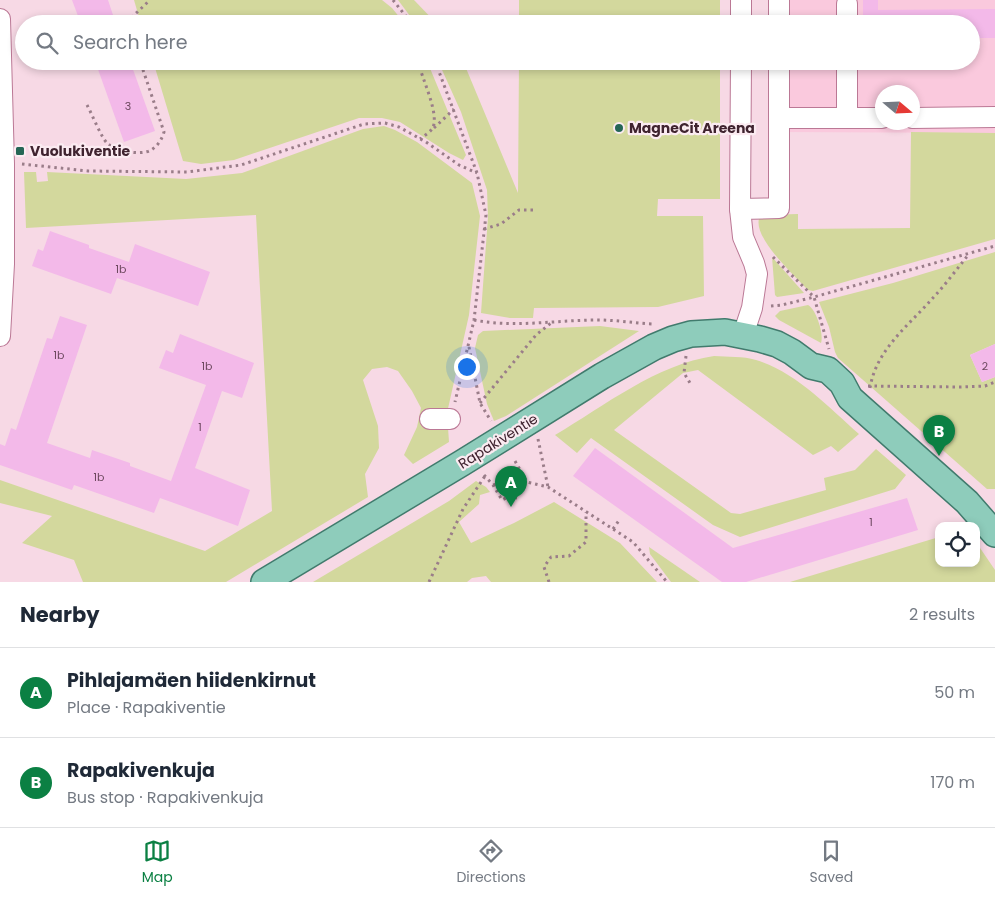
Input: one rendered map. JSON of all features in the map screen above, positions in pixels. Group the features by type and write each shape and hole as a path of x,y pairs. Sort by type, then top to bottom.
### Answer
{"main road":[{"name":"Rapakiventie","path":"264,582 602,376 654,347 691,334 725,332 743,335 777,344 792,352 821,361 842,383 863,390 995,534"}],"street":[{"path":"741,0 741,15"},
{"path":"779,0 779,15"},
{"path":"0,19 4,264 0,336"},
{"path":"741,70 740,209 743,237 757,274 752,308 743,335"},
{"path":"740,209 779,208 779,70"},
{"path":"847,70 847,118"},
{"path":"920,118 995,117"},
{"path":"779,118 875,118"},
{"path":"430,419 450,419"}],"path":[{"path":"135,15 150,0"},
{"path":"392,0 404,15"},
{"path":"87,105 106,143 119,150 135,153 150,151 162,140 164,132 143,70"},
{"path":"421,70 434,116 434,124 431,130"},
{"path":"438,70 477,173 486,215 474,320 450,419"},
{"path":"420,139 454,109"},
{"path":"39,166 88,171 186,172 232,167 364,124 385,123 399,127 420,139 446,158 477,173"},
{"path":"484,229 501,224 519,210 534,210"},
{"path":"767,307 814,297 995,246"},
{"path":"769,253 814,297 821,361"},
{"path":"863,390 893,340 938,293 969,254"},
{"path":"474,320 502,324 598,320 654,324"},
{"path":"480,403 536,335 550,323"},
{"path":"469,344 480,403 492,422"},
{"path":"686,353 684,373 690,383"},
{"path":"863,390 984,386 995,382"},
{"path":"538,439 548,487"},
{"path":"515,461 527,482"},
{"path":"482,470 502,500 508,497 518,498"},
{"path":"429,582 463,509 485,476"},
{"path":"493,485 511,477 548,487 633,542 667,582"},
{"path":"550,582 544,567 551,557 569,556 586,542 586,512"},
{"path":"613,529 620,519"}],"shaded area":[{"path":"778,0 995,0 995,133 778,132 778,70 980,70 980,15 778,15"}],"green space":[{"path":"134,0 382,0 398,15 138,15"},
{"path":"398,0 414,0 428,15 409,15"},
{"path":"519,0 720,0 720,15 519,15"},
{"path":"156,70 431,70 466,155 463,160 449,153 400,122 382,118 359,118 234,160 201,164 183,161"},
{"path":"442,70 467,70 518,193 519,70 720,70 720,199 658,199 657,216 703,216 704,296 658,307 534,308 533,318 510,318 481,313 488,217 487,190 461,112"},
{"path":"384,126 417,142 472,183 480,216 469,315 447,413 449,442 413,464 404,455 417,427 421,408 398,371 387,367 372,369 363,380 378,426 379,448 365,474 368,497 226,582 83,582 74,560 22,543 52,516 0,503 0,480 205,551 272,511 256,215 26,228 24,172 36,172 37,182 48,181 47,172 186,179 242,173 363,129"},
{"path":"911,132 995,133 995,239 813,291 808,290 784,265 767,243 759,223 761,215 798,214 798,229 910,228"},
{"path":"995,252 995,344 970,355 982,382 995,377 995,489 987,489 838,358 819,302 893,283"},
{"path":"772,257 804,293 777,297 775,295"},
{"path":"808,305 814,311 819,322 821,343 775,316 780,311"},
{"path":"600,326 639,331 506,416 494,421 487,404 475,348 478,335 483,331"},
{"path":"714,356 741,357 756,360 785,373 811,391 859,434 838,452 831,446 813,455 698,370 683,373 614,430 731,513 740,514 826,490 824,478 855,470 876,449 906,475 895,489 740,537 713,525 591,438 577,453 555,435 612,399 652,377 672,368"},
{"path":"476,481 490,492 480,495 479,504 459,522 471,543 554,502 620,543 657,582 491,582 486,576 472,578 467,582 313,582 449,501"},
{"path":"935,538 935,567 980,567 980,548 995,570 995,582 790,582"},
{"path":"649,547 700,582 671,582 650,554"}],"building":[{"path":"72,0 108,0 113,15 78,15"},
{"path":"863,0 878,0 878,10 995,9 995,38 980,38 980,15 863,15"},
{"path":"98,70 133,70 155,131 124,142"},
{"path":"50,231 89,245 89,248 129,262 135,244 210,272 198,306 117,278 111,294 32,266 38,249 43,251"},
{"path":"60,316 87,325 47,443 90,458 92,450 130,463 130,466 171,481 206,385 159,368 166,350 173,353 180,334 254,363 242,398 222,391 195,468 250,490 238,526 160,498 154,513 74,485 72,490 0,465 0,444 5,446 11,428 16,430 47,338 52,339"},
{"path":"995,344 995,377 982,382 970,355"},
{"path":"595,448 733,548 907,498 918,530 746,582 722,582 573,476"}],"place":[{"name":"MagneCit Areena","path":"619,128"},
{"name":"Vuolukiventie","path":"20,151"},
{"name":"Rapakivenkuja","path":"939,456"},
{"name":"Pihlajamäen hiidenkirnut","path":"511,507"}]}
